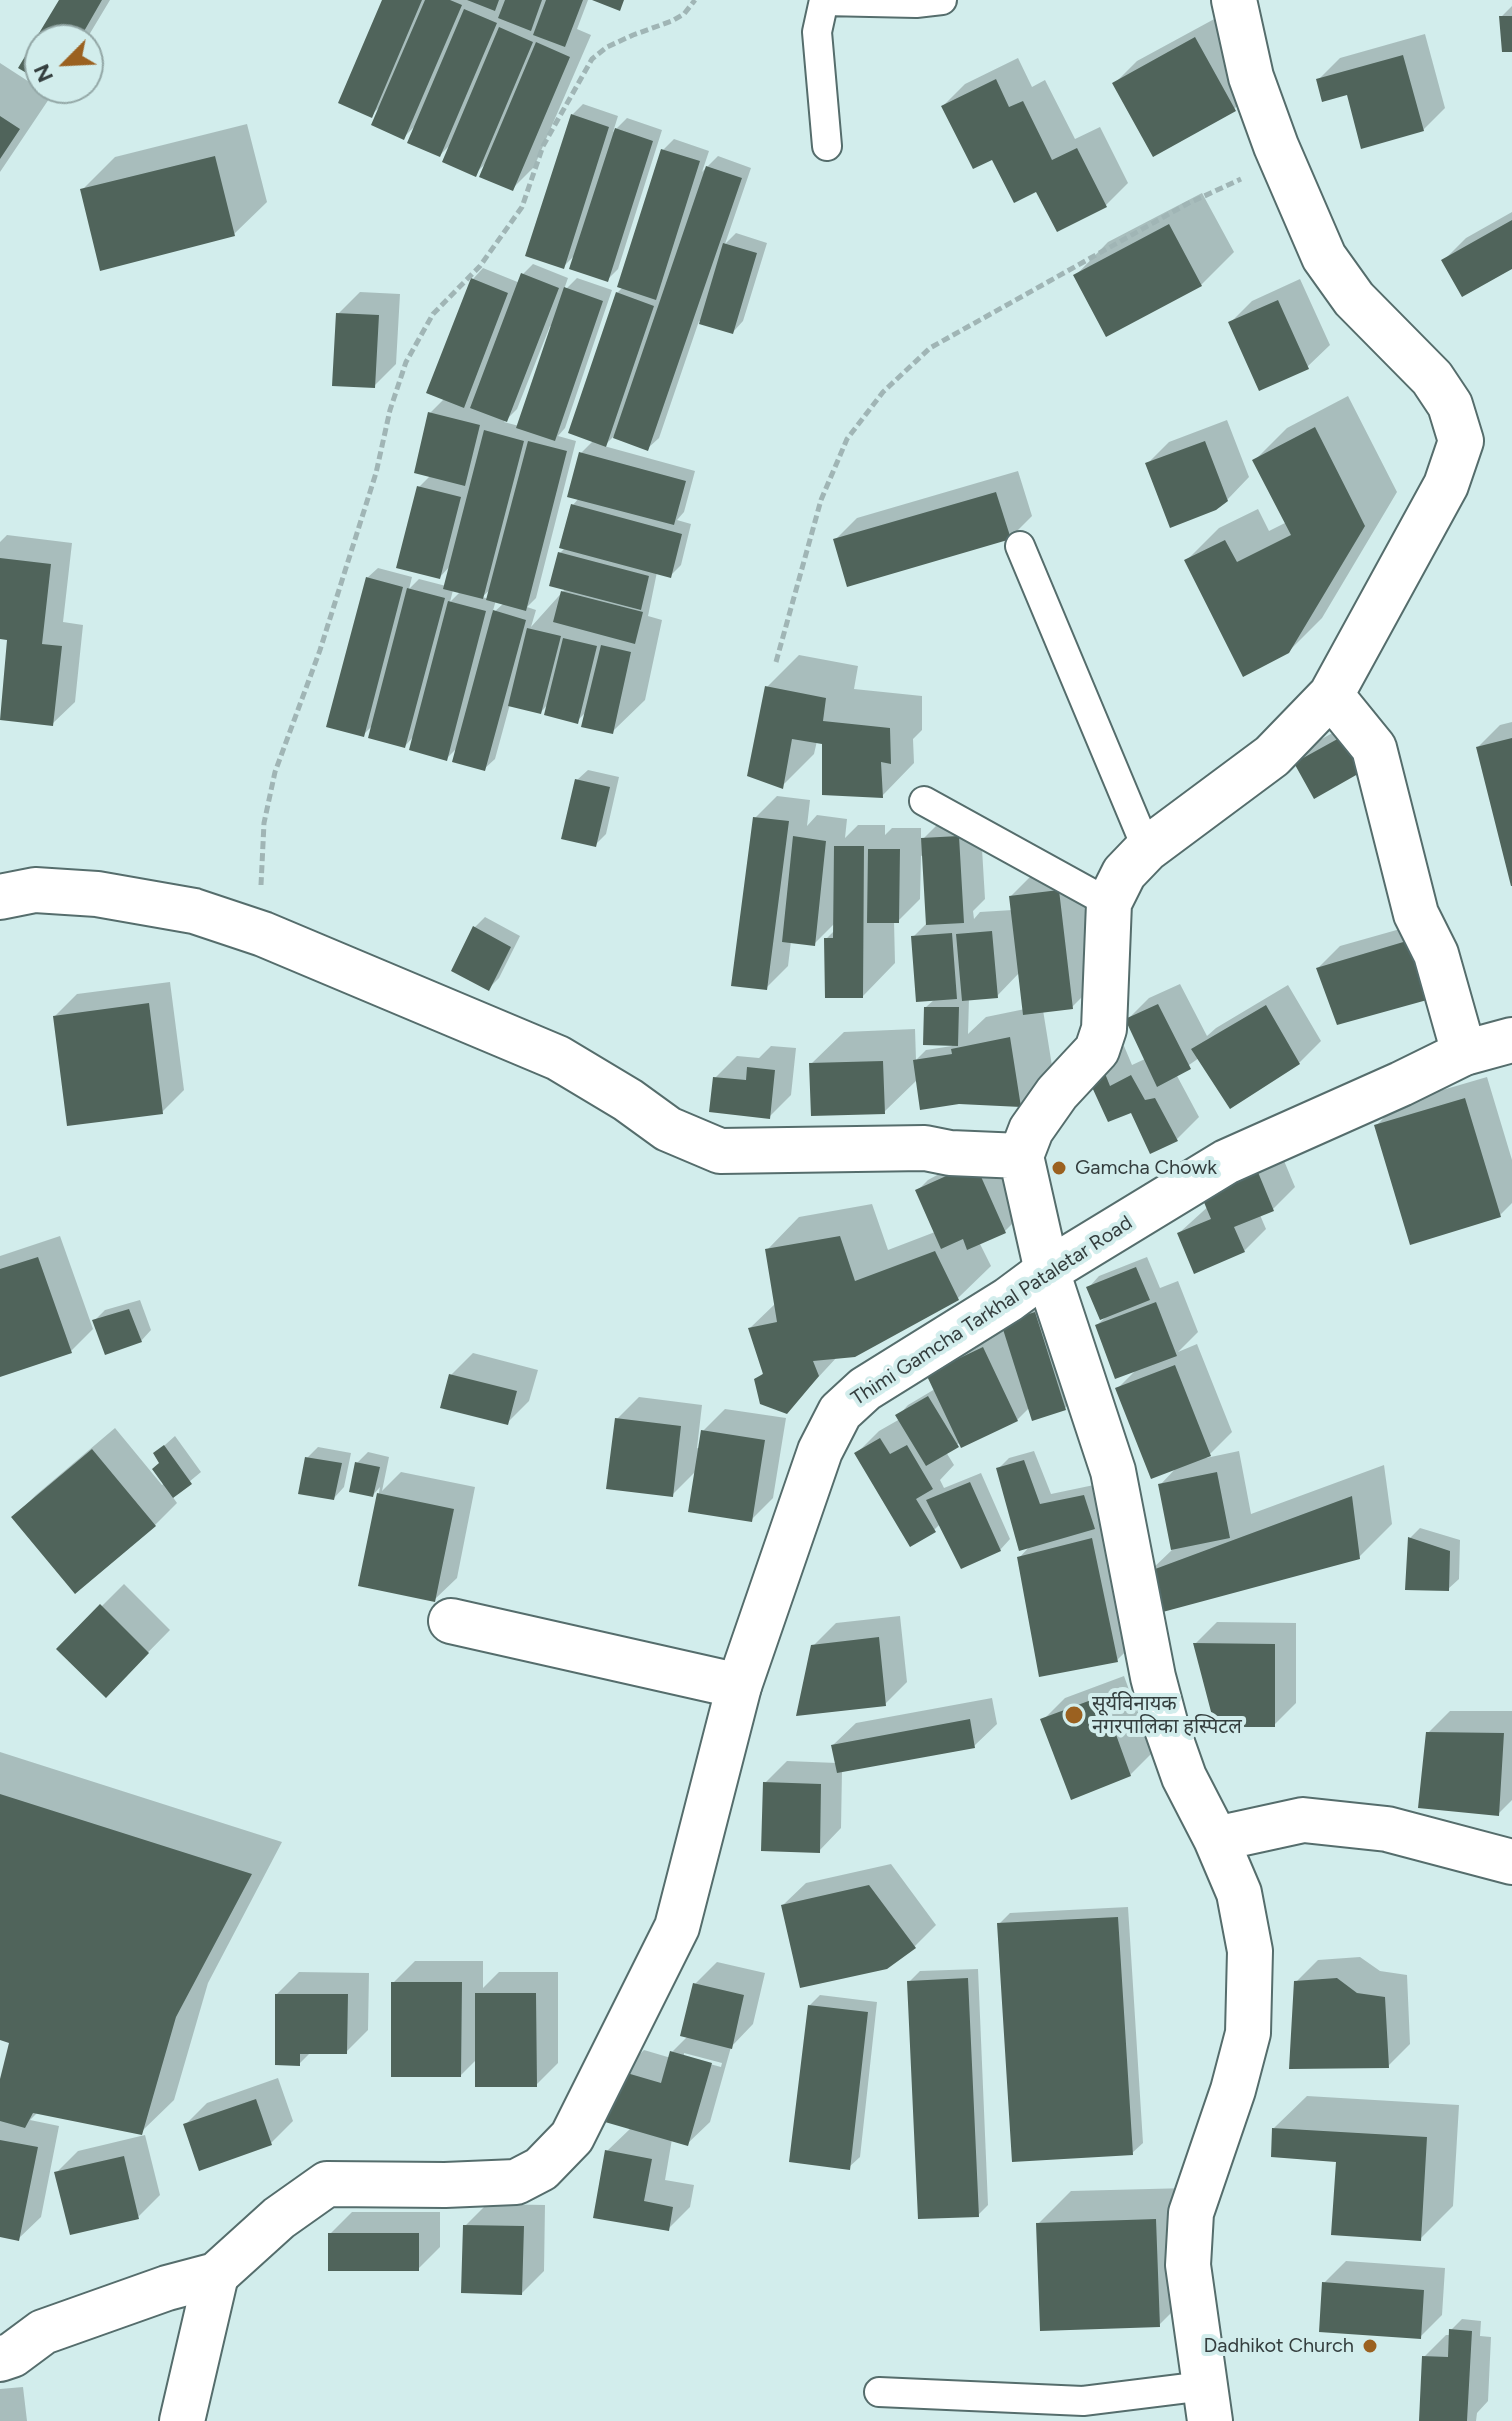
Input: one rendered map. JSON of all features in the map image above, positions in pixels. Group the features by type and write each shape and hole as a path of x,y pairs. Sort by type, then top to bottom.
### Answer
{"street":[{"path":"1207,2403 1188,2265 1191,2213 1233,2090 1248,2033 1250,1951 1239,1893 1184,1777 1166,1726 1153,1677 1113,1471 1047,1271 1021,1156 1031,1130 1048,1105 1097,1050 1104,1029 1109,903 1124,873 1147,849 1272,756 1331,695 1446,485 1461,441 1450,405 1432,378 1354,299 1324,257 1282,160 1251,77 1234,0"},
{"path":"1331,695 1374,748 1416,914 1436,954 1464,1053"},
{"path":"0,897 35,890 97,894 194,911 263,934 558,1058 628,1100 668,1129 720,1151 925,1148 950,1153 1021,1156"},
{"name":"Thimi Gamcha Tarkhal Pataletar Road","path":"0,2359 12,2355 43,2332 167,2288 216,2275 279,2218 327,2184 516,2182 541,2169 572,2137 677,1927 739,1686 820,1451 840,1412 865,1389 1008,1300 1047,1271 1226,1162 1464,1053 1512,1040"},
{"path":"451,1621 739,1686"},
{"path":"1216,1839 1303,1820 1387,1829 1512,1862"},
{"path":"182,2421 216,2275"}],"lane":[{"path":"827,146 817,32 824,1 916,3 942,0"},
{"path":"1020,546 1147,849"},
{"path":"924,801 1109,903"},
{"path":"879,2392 1207,2403"}],"path":[{"path":"263,934 261,878 264,823 275,772 320,650 376,473 390,410 406,362 433,314 480,266 522,207 543,146 592,59 620,41 672,21 684,14 695,0"},
{"path":"776,662 821,500 847,439 883,392 930,348 1187,204 1282,160"}],"building":[{"path":"59,0 102,0 88,24 45,24"},
{"path":"382,0 422,0 372,118 338,103"},
{"path":"425,0 450,0 462,5 404,140 371,125"},
{"path":"467,0 499,0 495,11"},
{"path":"505,0 542,0 531,31 498,18"},
{"path":"546,0 583,0 565,47 533,35"},
{"path":"592,0 624,0 620,11"},
{"path":"464,9 497,23 440,157 407,143"},
{"path":"1499,16 1512,16 1512,52 1502,52"},
{"path":"499,27 533,42 476,177 442,162"},
{"path":"1195,37 1236,111 1153,157 1112,83"},
{"path":"536,42 570,57 513,191 479,177"},
{"path":"1403,55 1424,131 1361,149 1347,95 1322,102 1316,79"},
{"path":"24,58 24,72 18,68"},
{"path":"996,79 1009,107 1023,101 1052,160 1077,148 1107,207 1057,232 1036,192 1014,203 992,160 973,169 941,106"},
{"path":"571,114 609,127 564,269 525,256"},
{"path":"0,116 20,129 0,159"},
{"path":"615,128 653,141 608,282 569,269"},
{"path":"661,149 700,161 656,300 617,287"},
{"path":"215,156 235,236 100,271 80,189"},
{"path":"706,166 742,178 648,451 613,438"},
{"path":"1512,220 1512,269 1462,297 1441,260"},
{"path":"1169,224 1202,286 1106,337 1073,275"},
{"path":"723,243 757,253 733,334 699,324"},
{"path":"521,273 559,288 507,422 470,408"},
{"path":"471,278 508,293 464,408 426,393"},
{"path":"564,287 603,301 555,441 516,428"},
{"path":"616,292 654,306 606,447 568,433"},
{"path":"1278,300 1309,369 1259,391 1228,322"},
{"path":"336,313 379,315 375,388 332,386"},
{"path":"428,412 480,425 465,486 414,473"},
{"path":"1315,427 1365,526 1289,653 1243,677 1184,560 1225,540 1237,562 1291,535 1252,460"},
{"path":"484,430 524,441 483,599 443,589"},
{"path":"528,441 567,451 526,611 486,600"},
{"path":"1205,441 1228,501 1216,510 1170,528 1145,463"},
{"path":"579,452 686,481 674,525 567,497"},
{"path":"417,486 461,497 440,579 396,568"},
{"path":"996,492 1011,539 847,587 833,539"},
{"path":"571,504 682,534 671,578 559,548"},
{"path":"558,552 649,576 641,610 549,586"},
{"path":"0,558 51,564 42,644 62,646 53,726 0,720 7,640 0,639"},
{"path":"366,577 403,587 364,737 326,727"},
{"path":"407,588 445,598 405,748 368,738"},
{"path":"561,591 643,612 635,644 553,622"},
{"path":"448,601 486,611 447,761 409,750"},
{"path":"493,610 526,620 485,771 452,762"},
{"path":"527,628 561,636 541,714 508,706"},
{"path":"563,638 597,646 578,724 544,715"},
{"path":"601,645 631,652 613,734 581,727"},
{"path":"765,686 826,698 823,721 890,728 891,764 881,762 883,798 822,795 822,744 792,739 783,789 747,776"},
{"path":"1352,731 1372,766 1314,799 1294,763"},
{"path":"1512,738 1512,886 1511,886 1476,747"},
{"path":"575,779 610,787 596,847 561,839"},
{"path":"753,817 789,821 767,990 731,986"},
{"path":"793,836 826,841 815,946 782,942"},
{"path":"959,836 964,923 926,925 921,838"},
{"path":"834,846 864,846 863,998 825,998 824,938 833,938"},
{"path":"868,849 900,849 899,923 867,923"},
{"path":"1059,890 1073,1009 1023,1015 1009,896"},
{"path":"473,926 511,947 489,991 451,971"},
{"path":"992,931 998,998 962,1001 956,934"},
{"path":"952,933 957,999 916,1002 911,936"},
{"path":"1410,940 1427,1000 1337,1025 1316,968"},
{"path":"149,1003 163,1114 67,1126 53,1016"},
{"path":"1158,1004 1191,1069 1157,1087 1125,1019"},
{"path":"1266,1005 1300,1064 1230,1109 1191,1049"},
{"path":"924,1007 959,1007 958,1046 923,1045"},
{"path":"1010,1037 1021,1107 959,1104 920,1110 913,1060 952,1054 951,1049"},
{"path":"883,1061 885,1114 811,1116 809,1063"},
{"path":"1102,1066 1110,1086 1131,1075 1145,1100 1155,1098 1178,1141 1150,1154 1131,1113 1108,1122 1086,1074"},
{"path":"747,1067 775,1070 770,1119 709,1112 713,1077 746,1080"},
{"path":"1465,1098 1501,1217 1410,1245 1374,1125"},
{"path":"975,1163 1006,1233 967,1250 963,1239 941,1249 915,1190"},
{"path":"1255,1165 1274,1211 1234,1227 1245,1252 1194,1274 1177,1233 1211,1219 1198,1188"},
{"path":"840,1236 855,1281 935,1251 959,1300 855,1357 813,1361 819,1376 787,1414 760,1404 754,1379 763,1374 748,1328 777,1322 765,1249"},
{"path":"38,1257 72,1353 0,1377 0,1269"},
{"path":"1136,1267 1150,1300 1100,1320 1086,1287"},
{"path":"1156,1302 1177,1356 1115,1379 1095,1325"},
{"path":"129,1309 142,1342 105,1355 92,1320"},
{"path":"1035,1312 1066,1410 1032,1421 1001,1323"},
{"path":"983,1347 1018,1421 961,1448 926,1374"},
{"path":"1175,1365 1211,1456 1151,1479 1115,1388"},
{"path":"449,1374 517,1391 508,1425 440,1408"},
{"path":"928,1396 959,1447 926,1466 895,1415"},
{"path":"615,1418 681,1426 673,1497 606,1489"},
{"path":"701,1430 765,1440 752,1522 688,1512"},
{"path":"880,1438 890,1454 907,1445 933,1489 916,1499 936,1532 910,1547 854,1453"},
{"path":"164,1445 192,1484 173,1498 152,1469 159,1463 153,1453"},
{"path":"92,1449 156,1526 75,1594 11,1517"},
{"path":"305,1457 342,1463 334,1500 298,1494"},
{"path":"1024,1460 1040,1504 1084,1495 1095,1529 1019,1551 996,1468"},
{"path":"355,1462 380,1467 373,1497 349,1492"},
{"path":"1217,1472 1230,1538 1171,1550 1158,1484"},
{"path":"970,1482 1001,1551 961,1569 926,1500"},
{"path":"377,1493 454,1509 435,1602 358,1586"},
{"path":"1352,1496 1360,1559 1159,1613 1147,1572"},
{"path":"1408,1537 1450,1551 1449,1591 1405,1590"},
{"path":"1092,1538 1118,1662 1039,1677 1017,1557"},
{"path":"100,1604 149,1653 106,1698 56,1649"},
{"path":"879,1637 886,1706 796,1716 811,1645"},
{"path":"1193,1643 1275,1644 1275,1727 1215,1727"},
{"path":"1102,1696 1131,1776 1071,1800 1040,1719"},
{"path":"970,1719 975,1748 837,1773 831,1745"},
{"path":"1426,1732 1504,1733 1499,1816 1418,1808"},
{"path":"763,1782 821,1784 820,1853 761,1851"},
{"path":"0,1794 252,1874 176,2017 142,2135 33,2113 25,2128 0,2121 0,2079 9,2043 0,2040"},
{"path":"869,1885 916,1948 887,1969 800,1988 781,1905"},
{"path":"1118,1917 1133,2155 1012,2162 997,1923"},
{"path":"968,1978 979,2217 918,2219 907,1981"},
{"path":"1337,1978 1357,1993 1385,1997 1389,2068 1289,2069 1294,1981"},
{"path":"391,1982 462,1982 461,2077 391,2077"},
{"path":"693,1983 744,1995 732,2049 680,2036"},
{"path":"475,1993 536,1993 537,2087 475,2087"},
{"path":"275,1994 348,1994 347,2054 300,2054 300,2066 275,2065"},
{"path":"808,2005 868,2012 850,2170 789,2162"},
{"path":"670,2051 712,2063 688,2146 605,2122 620,2071 661,2083"},
{"path":"256,2099 272,2145 199,2171 183,2124"},
{"path":"1272,2128 1427,2137 1421,2241 1331,2235 1336,2162 1271,2157"},
{"path":"0,2140 38,2147 19,2241 0,2237"},
{"path":"605,2150 652,2159 644,2201 673,2207 669,2231 593,2218"},
{"path":"124,2156 139,2219 70,2235 54,2172"},
{"path":"1156,2219 1160,2327 1040,2331 1036,2223"},
{"path":"463,2225 524,2226 522,2295 461,2293"},
{"path":"328,2233 419,2233 419,2271 328,2271"},
{"path":"1322,2282 1424,2290 1421,2339 1319,2332"},
{"path":"1449,2329 1472,2331 1467,2421 1419,2421 1422,2356 1448,2357"}],"place":[{"name":"Gamcha Chowk","path":"1059,1168"},
{"name":"सूर्यविनायक नगरपालिका हस्पिटल","path":"1074,1715"},
{"name":"Dadhikot Church","path":"1370,2346"}]}
